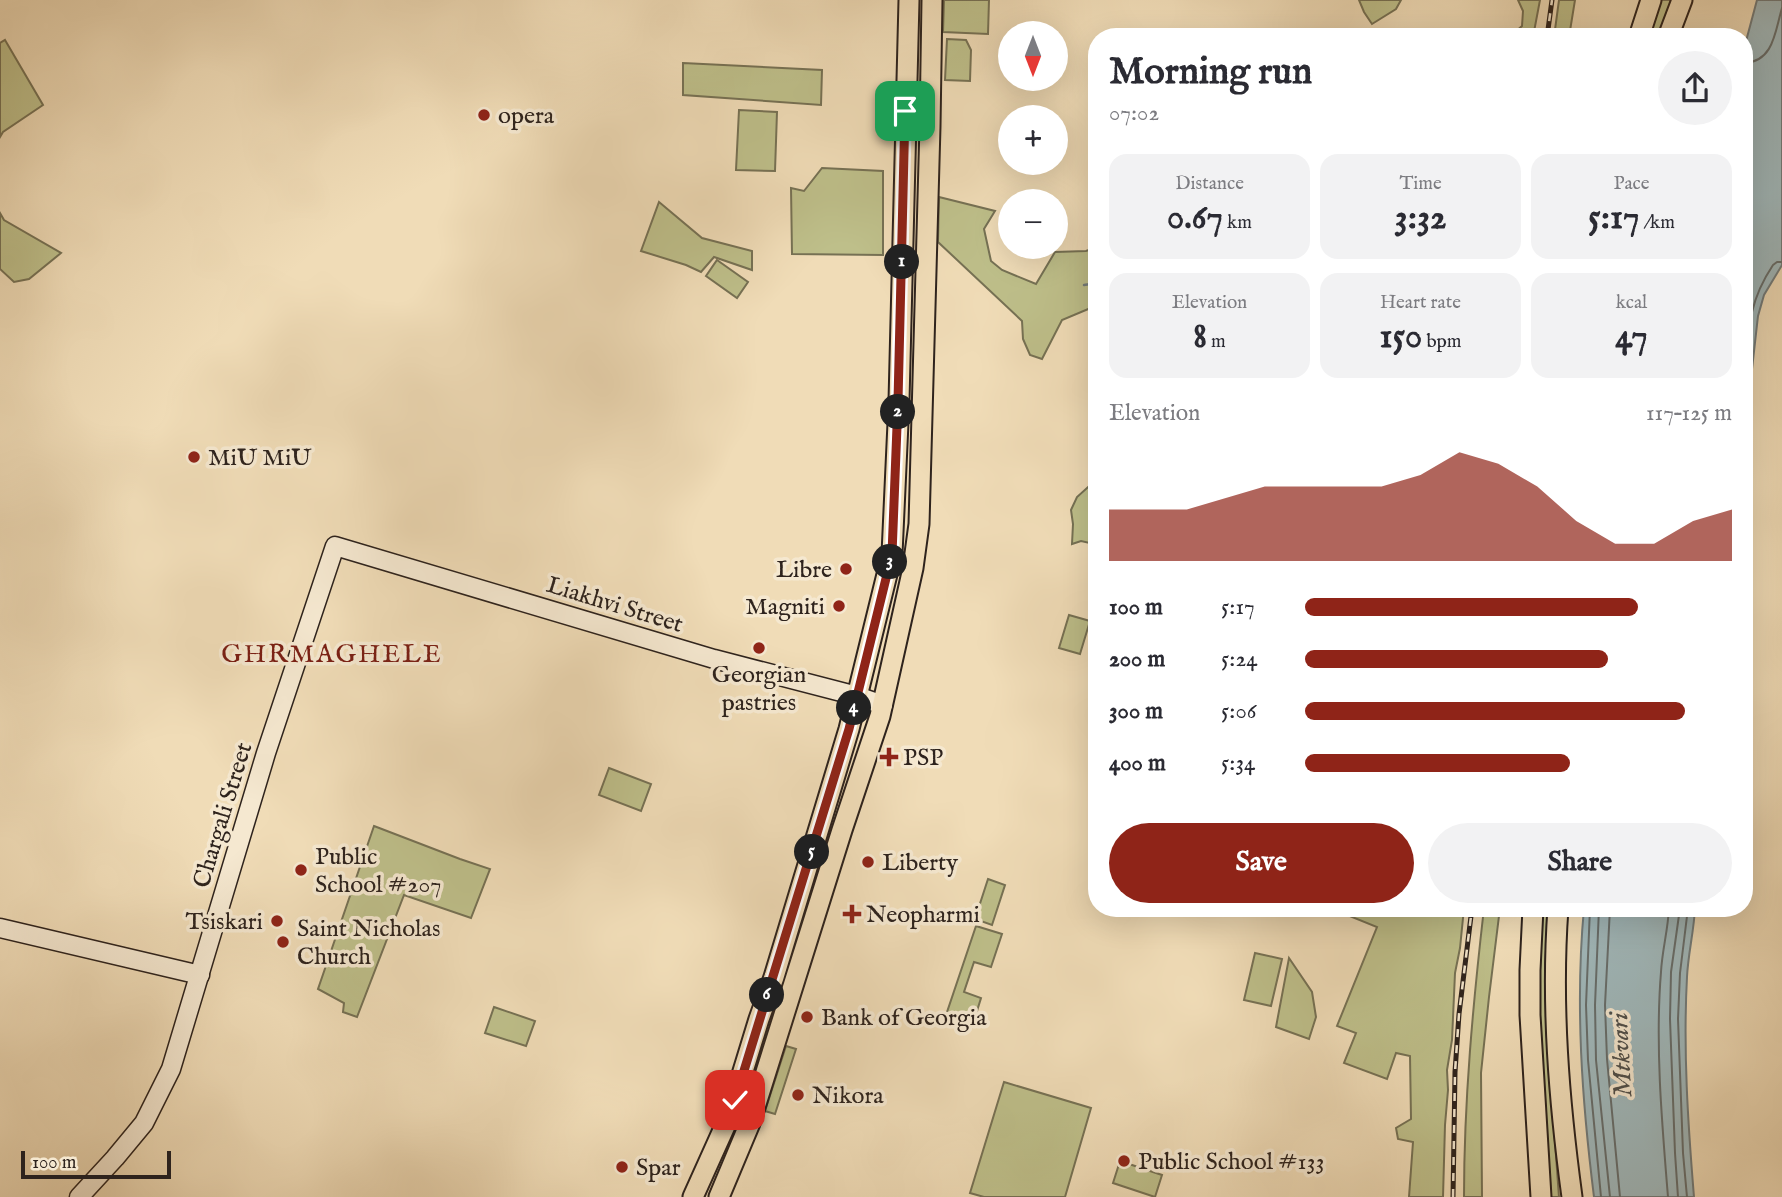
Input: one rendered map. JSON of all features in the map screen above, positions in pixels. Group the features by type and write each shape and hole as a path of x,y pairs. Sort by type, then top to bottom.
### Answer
{"main road":[{"path":"693,1197 735,1100 849,729 892,554 909,0"},
{"path":"719,1197 755,1108 883,705 913,568 919,524 932,0"},
{"path":"1642,28 1651,0"},
{"path":"1671,28 1682,0"},
{"path":"905,111 930,112"},
{"path":"1533,917 1530,1015 1541,1197"},
{"path":"1558,917 1555,1021 1572,1197"},
{"path":"735,1100 737,1108 742,1111 755,1108"},
{"path":"724,1130 737,1127 742,1130 744,1137"}],"street":[{"name":"Liakhvi Street","path":"335,546 713,659 883,705"},
{"name":"Chargali Street","path":"79,1197 148,1118 171,1069 267,753 335,546"},
{"path":"0,928 200,975"}],"green space":[{"path":"944,0 989,0 988,34 943,32"},
{"path":"1359,0 1401,0 1396,9 1372,24"},
{"path":"1518,0 1540,0 1535,28 1520,28 1523,11"},
{"path":"1559,0 1575,0 1570,28 1555,28"},
{"path":"1661,0 1672,0 1661,28 1651,28"},
{"path":"947,39 966,40 971,50 970,81 945,80"},
{"path":"5,40 43,105 3,132 0,137 0,43"},
{"path":"683,63 822,70 821,105 683,95"},
{"path":"739,110 777,112 775,171 736,170"},
{"path":"822,168 883,171 883,255 792,254 791,188 804,191"},
{"path":"939,197 995,211 984,229 991,261 1002,270 1036,284 1051,259 1068,259 1068,252 1088,250 1088,309 1062,320 1042,359 1030,355 1023,339 1022,321 938,242"},
{"path":"659,202 702,238 752,251 752,270 714,257 701,272 641,251"},
{"path":"0,213 4,220 61,253 29,279 14,282 0,269"},
{"path":"717,260 748,282 737,298 706,276"},
{"path":"1088,487 1088,543 1081,541 1072,544 1071,510 1077,497"},
{"path":"1069,615 1088,620 1080,654 1059,648"},
{"path":"609,768 651,784 641,811 599,795"},
{"path":"374,826 490,869 471,918 404,895 357,1017 343,1012 344,1003 318,989"},
{"path":"988,879 1005,885 992,925 975,919"},
{"path":"1352,917 1463,917 1455,973 1452,1040 1447,1070 1443,1197 1409,1197 1413,1142 1398,1139 1396,1128 1411,1119 1410,1056 1396,1053 1387,1079 1344,1063 1356,1033 1337,1026 1377,927"},
{"path":"1483,917 1499,917 1481,1073 1482,1197 1464,1197 1466,1124"},
{"path":"1542,917 1548,917 1545,965 1546,1018 1559,1197 1551,1197 1539,1005"},
{"path":"976,926 1002,934 991,967 974,962 964,992 981,998 972,1027 945,1018"},
{"path":"1255,953 1282,959 1271,1006 1244,1000"},
{"path":"1289,958 1312,992 1316,1017 1309,1039 1276,1027"},
{"path":"494,1007 535,1021 526,1046 485,1033"},
{"path":"786,1046 796,1049 775,1114 765,1111"},
{"path":"1004,1082 1091,1108 1065,1197 984,1197 970,1193"},
{"path":"1120,1161 1162,1175 1155,1197 1113,1183"}],"water":[{"path":"1757,0 1782,0 1782,265 1764,295 1758,316 1753,360 1753,28 1750,28"},
{"name":"Mtkvari","path":"1583,917 1694,917 1688,968 1686,1059 1694,1197 1594,1197 1581,1053"}],"waterway":[{"path":"1084,285 1088,284"}],"railway":[{"path":"1548,28 1552,0"},
{"path":"1453,1197 1455,1072 1471,917"}],"place":[{"name":"opera","path":"484,115"},
{"name":"MiU MiU","path":"194,457"},
{"name":"Libre","path":"846,569"},
{"name":"Magniti","path":"839,606"},
{"name":"Georgian pastries","path":"759,648"},
{"name":"PSP","path":"889,757"},
{"name":"Liberty","path":"868,862"},
{"name":"Public School #207","path":"301,870"},
{"name":"Neopharmi","path":"852,914"},
{"name":"Tsiskari","path":"277,921"},
{"name":"Saint Nicholas Church","path":"283,942"},
{"name":"Bank of Georgia","path":"807,1017"},
{"name":"Nikora","path":"798,1095"},
{"name":"Public School #133","path":"1124,1161"},
{"name":"Spar","path":"622,1167"}],"district":[{"name":"GHRMAGHELE","path":"332,653"}],"route":[{"path":"735,1100 849,729 892,554 905,111"}]}
